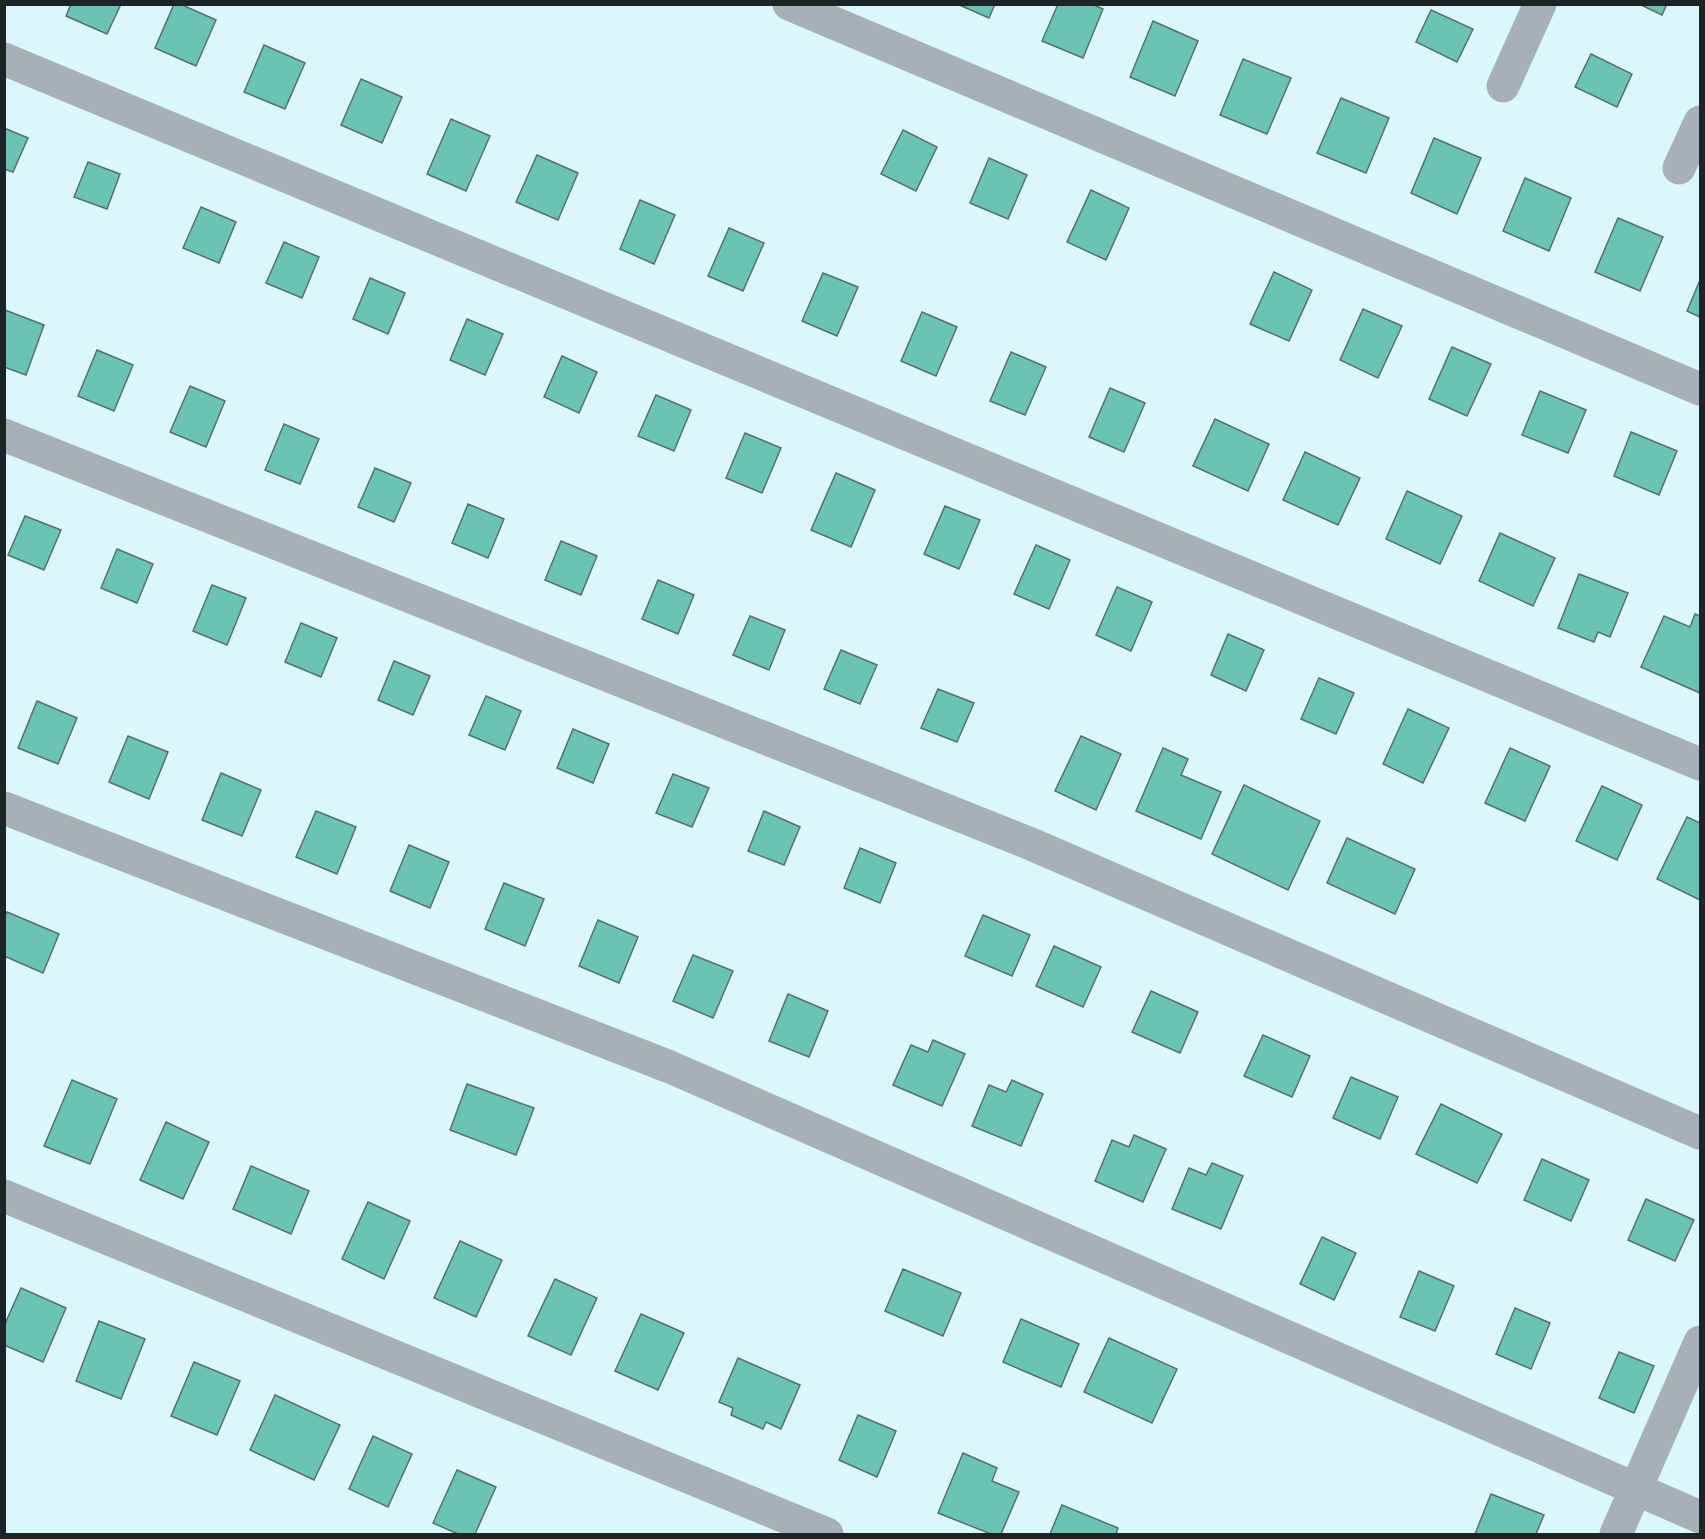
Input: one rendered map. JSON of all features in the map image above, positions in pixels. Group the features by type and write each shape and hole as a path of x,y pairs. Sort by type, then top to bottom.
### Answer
{"street":[{"path":"789,4 1701,389"},
{"path":"1503,86 1540,4"},
{"path":"4,60 1701,764"},
{"path":"1679,168 1701,122"},
{"path":"4,435 1031,844 1701,1133"},
{"path":"4,808 670,1067 1701,1517"},
{"path":"4,1196 827,1534"},
{"path":"1616,1534 1701,1342"}],"building":[{"path":"71,4 121,4 107,34 66,16"},
{"path":"174,4 180,4 216,20 196,66 155,48"},
{"path":"957,4 995,4 989,18"},
{"path":"1058,4 1092,4 1103,9 1083,58 1042,41"},
{"path":"1639,4 1667,4 1662,15"},
{"path":"1431,10 1473,29 1457,62 1416,42"},
{"path":"1153,21 1198,41 1175,96 1130,77"},
{"path":"264,45 305,63 285,109 244,92"},
{"path":"1591,54 1632,74 1617,107 1575,87"},
{"path":"1243,59 1291,78 1267,134 1220,115"},
{"path":"361,79 402,97 382,143 341,125"},
{"path":"1341,98 1389,118 1366,173 1317,153"},
{"path":"451,119 490,136 466,191 427,174"},
{"path":"4,128 28,138 13,172 4,169"},
{"path":"903,130 937,147 916,191 881,174"},
{"path":"1434,138 1481,158 1457,214 1411,193"},
{"path":"537,155 578,173 558,220 516,202"},
{"path":"989,158 1027,175 1008,219 970,203"},
{"path":"88,162 120,174 107,209 74,197"},
{"path":"1525,178 1571,198 1549,251 1503,231"},
{"path":"1091,190 1129,208 1106,260 1067,242"},
{"path":"640,200 675,215 654,264 620,249"},
{"path":"201,207 236,222 219,263 183,248"},
{"path":"1618,218 1663,237 1640,291 1595,272"},
{"path":"729,228 764,243 743,291 708,276"},
{"path":"284,242 319,257 302,298 266,283"},
{"path":"1274,272 1312,290 1289,341 1250,324"},
{"path":"823,273 858,287 837,336 802,321"},
{"path":"370,278 405,293 388,334 353,319"},
{"path":"1700,280 1700,317 1687,311"},
{"path":"1363,309 1402,326 1378,378 1340,360"},
{"path":"5,310 44,325 26,375 4,367"},
{"path":"922,312 957,327 936,376 901,361"},
{"path":"467,319 503,334 485,375 450,360"},
{"path":"1452,347 1491,364 1467,416 1429,399"},
{"path":"97,350 133,365 114,411 78,396"},
{"path":"1011,352 1046,367 1025,415 990,401"},
{"path":"562,356 597,372 579,413 544,397"},
{"path":"190,386 225,401 206,447 170,432"},
{"path":"1110,388 1145,403 1124,452 1089,437"},
{"path":"1540,391 1586,410 1568,453 1522,435"},
{"path":"656,395 691,410 674,451 638,436"},
{"path":"1215,419 1269,444 1248,491 1193,466"},
{"path":"284,424 319,439 300,484 265,470"},
{"path":"1631,432 1677,451 1659,495 1614,476"},
{"path":"745,433 781,448 762,493 726,478"},
{"path":"1305,452 1360,478 1338,525 1283,500"},
{"path":"375,468 411,483 394,522 358,507"},
{"path":"836,473 875,490 851,547 811,530"},
{"path":"1407,491 1462,516 1440,564 1386,539"},
{"path":"468,504 504,519 488,558 452,543"},
{"path":"945,506 980,520 959,569 924,554"},
{"path":"25,516 61,530 44,570 8,555"},
{"path":"1500,533 1555,558 1533,606 1479,581"},
{"path":"561,541 597,556 581,595 545,580"},
{"path":"1036,545 1070,560 1049,609 1014,594"},
{"path":"117,549 153,564 137,603 101,588"},
{"path":"1579,574 1628,593 1610,637 1598,632 1594,642 1558,628"},
{"path":"658,580 694,595 678,634 642,619"},
{"path":"212,585 246,598 227,645 193,631"},
{"path":"1117,587 1152,602 1131,651 1096,635"},
{"path":"1695,614 1700,616 1700,693 1641,667 1664,616 1690,627"},
{"path":"750,616 785,630 769,670 733,655"},
{"path":"301,623 337,638 321,677 285,662"},
{"path":"1228,634 1264,650 1246,691 1211,675"},
{"path":"841,650 877,665 860,704 824,689"},
{"path":"394,661 430,676 413,715 378,700"},
{"path":"1319,678 1354,693 1336,734 1301,719"},
{"path":"938,689 974,703 957,742 921,728"},
{"path":"486,696 521,711 505,750 469,735"},
{"path":"37,701 77,718 58,764 18,748"},
{"path":"1408,709 1449,728 1423,783 1383,764"},
{"path":"573,729 609,744 593,783 557,768"},
{"path":"128,736 168,752 149,799 109,782"},
{"path":"1081,736 1121,754 1096,810 1055,791"},
{"path":"1163,748 1188,759 1181,775 1221,792 1201,839 1136,811"},
{"path":"1510,748 1550,766 1525,821 1485,803"},
{"path":"221,773 261,790 242,836 202,820"},
{"path":"673,774 709,788 692,827 656,813"},
{"path":"1244,785 1320,821 1288,890 1212,854"},
{"path":"1602,786 1642,805 1617,860 1576,841"},
{"path":"316,811 356,827 337,874 296,857"},
{"path":"764,811 800,827 784,865 748,851"},
{"path":"1687,817 1700,823 1700,900 1657,879"},
{"path":"1347,838 1415,869 1395,914 1327,883"},
{"path":"409,845 449,862 430,908 390,891"},
{"path":"860,848 896,863 880,903 844,888"},
{"path":"504,883 544,899 525,946 485,929"},
{"path":"7,912 59,934 43,973 4,956 4,918"},
{"path":"983,915 1030,935 1012,976 965,956"},
{"path":"598,920 638,937 619,983 579,966"},
{"path":"1054,946 1101,967 1083,1007 1036,986"},
{"path":"693,955 733,971 713,1018 673,1001"},
{"path":"1151,991 1198,1012 1180,1053 1132,1032"},
{"path":"788,994 828,1011 809,1057 769,1041"},
{"path":"1263,1035 1310,1056 1292,1097 1244,1076"},
{"path":"933,1040 965,1054 942,1106 893,1085 911,1045 928,1052"},
{"path":"1351,1077 1398,1097 1380,1139 1333,1118"},
{"path":"72,1080 117,1099 90,1164 44,1146"},
{"path":"1012,1080 1043,1094 1021,1146 972,1126 989,1085 1006,1092"},
{"path":"467,1084 534,1108 516,1155 450,1130"},
{"path":"1441,1104 1502,1134 1477,1183 1416,1154"},
{"path":"166,1122 209,1142 183,1199 140,1180"},
{"path":"1134,1135 1166,1149 1143,1202 1095,1181 1112,1140 1129,1147"},
{"path":"1542,1159 1589,1180 1571,1221 1524,1200"},
{"path":"1212,1163 1243,1176 1221,1229 1172,1209 1189,1168 1206,1175"},
{"path":"251,1166 309,1191 291,1234 233,1209"},
{"path":"1646,1199 1694,1220 1675,1261 1628,1240"},
{"path":"368,1202 410,1221 384,1279 342,1259"},
{"path":"1322,1237 1356,1253 1334,1300 1300,1284"},
{"path":"460,1241 502,1260 476,1317 434,1298"},
{"path":"903,1269 961,1293 943,1336 885,1311"},
{"path":"1419,1271 1454,1286 1435,1331 1400,1317"},
{"path":"555,1279 597,1298 571,1355 528,1336"},
{"path":"21,1288 66,1308 43,1362 4,1345 4,1326"},
{"path":"1515,1308 1550,1323 1531,1369 1496,1354"},
{"path":"641,1314 684,1333 658,1390 615,1371"},
{"path":"1021,1319 1079,1344 1061,1387 1003,1362"},
{"path":"99,1321 145,1339 121,1399 76,1381"},
{"path":"1109,1338 1177,1369 1152,1423 1084,1392"},
{"path":"1619,1352 1654,1366 1634,1413 1599,1398"},
{"path":"738,1358 800,1385 781,1429 766,1422 763,1429 731,1415 733,1408 719,1402"},
{"path":"194,1362 240,1381 217,1435 171,1416"},
{"path":"275,1395 340,1425 314,1480 250,1450"},
{"path":"858,1415 896,1431 877,1477 839,1460"},
{"path":"373,1436 412,1454 388,1507 349,1489"},
{"path":"963,1453 997,1468 992,1481 1019,1492 1001,1534 991,1534 938,1513"},
{"path":"457,1470 496,1487 475,1534 458,1534 433,1523"},
{"path":"1491,1494 1544,1515 1536,1534 1475,1534"},
{"path":"1062,1505 1118,1528 1116,1534 1050,1534"}]}
